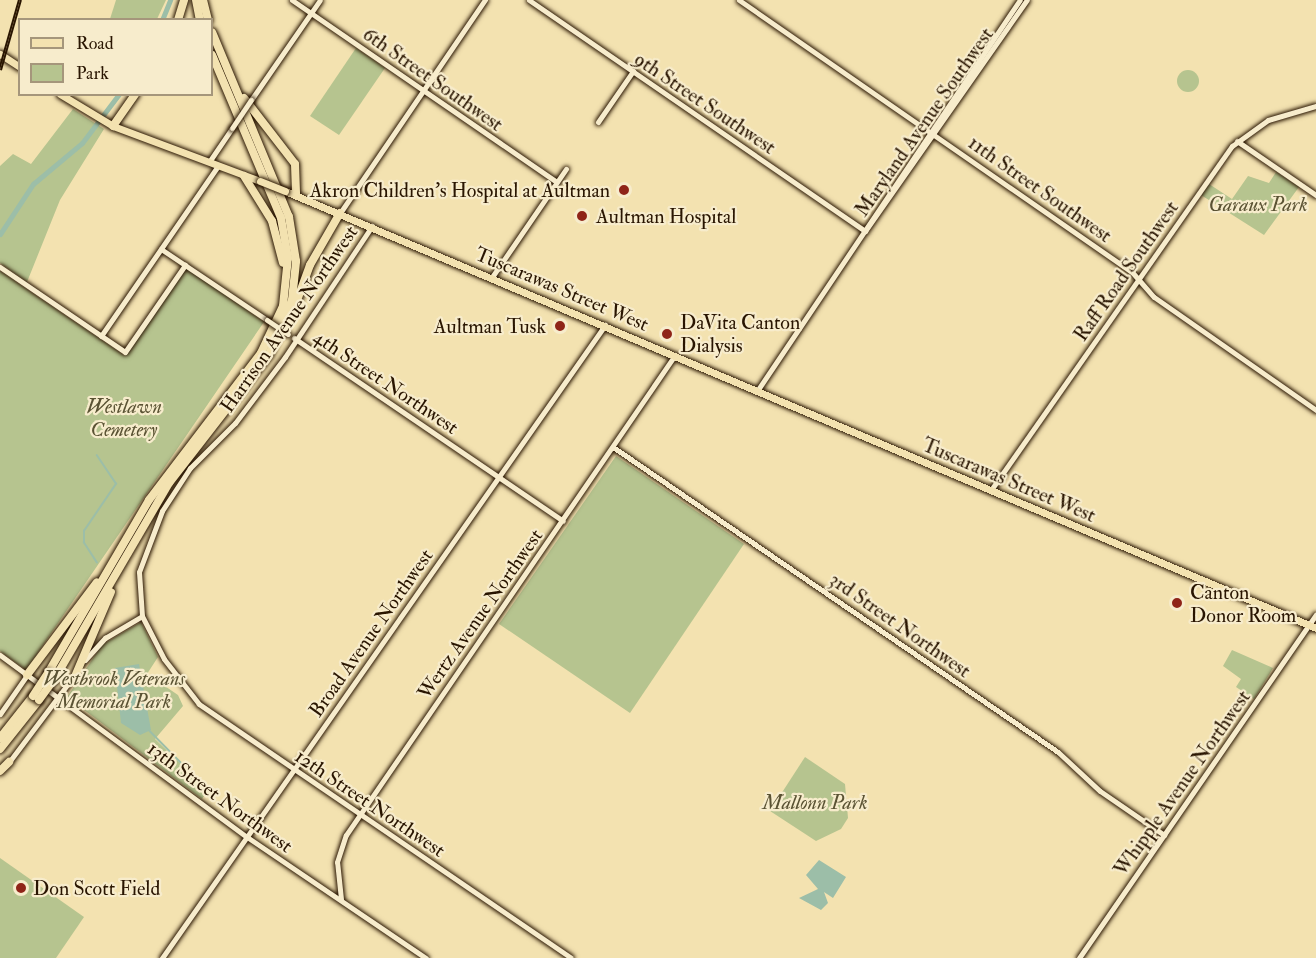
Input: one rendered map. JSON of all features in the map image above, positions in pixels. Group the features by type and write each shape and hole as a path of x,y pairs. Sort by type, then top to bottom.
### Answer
{"highway":[{"path":"179,18 184,0"},
{"path":"196,0 200,18"},
{"path":"203,0 208,18"},
{"path":"213,33 252,112 295,164 296,195"},
{"path":"213,33 282,198 296,254 288,315 251,379"},
{"path":"27,675 136,521 261,353 281,312 288,258 281,218 213,57"},
{"path":"213,68 251,146"},
{"path":"110,124 131,96"},
{"path":"244,176 272,221 283,260 279,307 261,353"},
{"path":"0,749 51,676 155,504 279,343 310,265 340,213"},
{"path":"76,674 155,504"},
{"path":"51,676 136,521"},
{"path":"0,738 36,698"},
{"path":"0,771 9,762"}],"main road":[{"path":"0,54 18,66"},
{"name":"Tuscarawas Street West","path":"63,96 110,124 372,226 1312,626"}],"street":[{"name":"6th Street Southwest","path":"292,0 557,182"},
{"path":"208,162 320,0"},
{"path":"340,213 485,0"},
{"name":"9th Street Southwest","path":"529,0 865,231"},
{"name":"11th Street Southwest","path":"739,0 1138,278 1154,297 1316,410"},
{"name":"Maryland Avenue Southwest","path":"757,391 1020,0"},
{"name":"Maryland Avenue Southwest","path":"932,133 1027,0"},
{"path":"598,122 633,71"},
{"name":"Raff Road Southwest","path":"991,490 1138,278 1237,141 1274,117 1316,106"},
{"path":"1237,141 1316,195"},
{"path":"101,336 218,166"},
{"path":"492,277 566,169"},
{"name":"Harrison Avenue Northwest","path":"142,616 138,578 148,537 179,485 235,423 372,226"},
{"name":"4th Street Northwest","path":"161,249 563,521"},
{"path":"0,267 124,352 185,265"},
{"name":"Broad Avenue Northwest","path":"162,958 605,325"},
{"name":"Wertz Avenue Northwest","path":"341,899 337,878 340,848 360,815 675,356"},
{"name":"3rd Street Northwest","path":"613,447 1058,752 1100,791 1164,836"},
{"name":"Whipple Avenue Northwest","path":"1079,958 1312,626 1316,615"},
{"path":"9,762 100,642 142,616"},
{"name":"12th Street Northwest","path":"142,616 164,659 199,704 571,958"},
{"name":"13th Street Northwest","path":"0,655 247,837 426,958"},
{"path":"0,714 27,675"},
{"path":"322,887 331,888 337,878"}],"green space":[{"path":"116,0 166,0 157,18 110,18"},
{"path":"356,48 385,68 339,135 310,116"},
{"path":"1188,70 1196,73 1199,81 1196,89 1188,92 1180,89 1177,81 1180,73"},
{"path":"73,109 104,129 60,200 27,282 0,263 0,166 13,154 31,164"},
{"name":"Garaux Park","path":"1276,172 1299,187 1264,235 1201,195 1209,184 1232,199 1248,176 1269,183"},
{"name":"Westlawn Cemetery","path":"186,268 264,322 26,670 0,651 0,271 125,356"},
{"path":"616,456 744,544 630,713 499,624"},
{"name":"Westbrook Veterans Memorial Park","path":"141,622 158,657 147,674 178,695 183,706 155,739 208,790 202,799 67,697 102,645"},
{"path":"1232,650 1273,668 1254,699 1236,687 1241,679 1223,666"},
{"name":"Mallonn Park","path":"805,757 845,784 848,818 841,829 816,841 770,811"},
{"name":"Don Scott Field","path":"0,858 84,917 56,958 0,958"}],"shaded area":[{"path":"139,664 151,730 140,735 121,723 115,668"},
{"path":"819,860 846,877 833,898 824,892 828,903 821,910 799,898 818,889 806,875"}],"waterway":[{"path":"163,18 170,0"},
{"path":"0,234 33,184 82,143 117,96"},
{"path":"97,456 116,484 84,531 84,543 97,563"},
{"path":"150,731 206,788"}],"railway":[{"path":"0,70 20,0"}],"place":[{"name":"Akron Children's Hospital at Aultman","path":"624,190"},
{"name":"Aultman Hospital","path":"582,216"},
{"name":"Aultman Tusk","path":"560,326"},
{"name":"DaVita Canton Dialysis","path":"667,334"},
{"name":"Canton Donor Room","path":"1177,603"},
{"name":"Don Scott Field","path":"21,888"}]}
